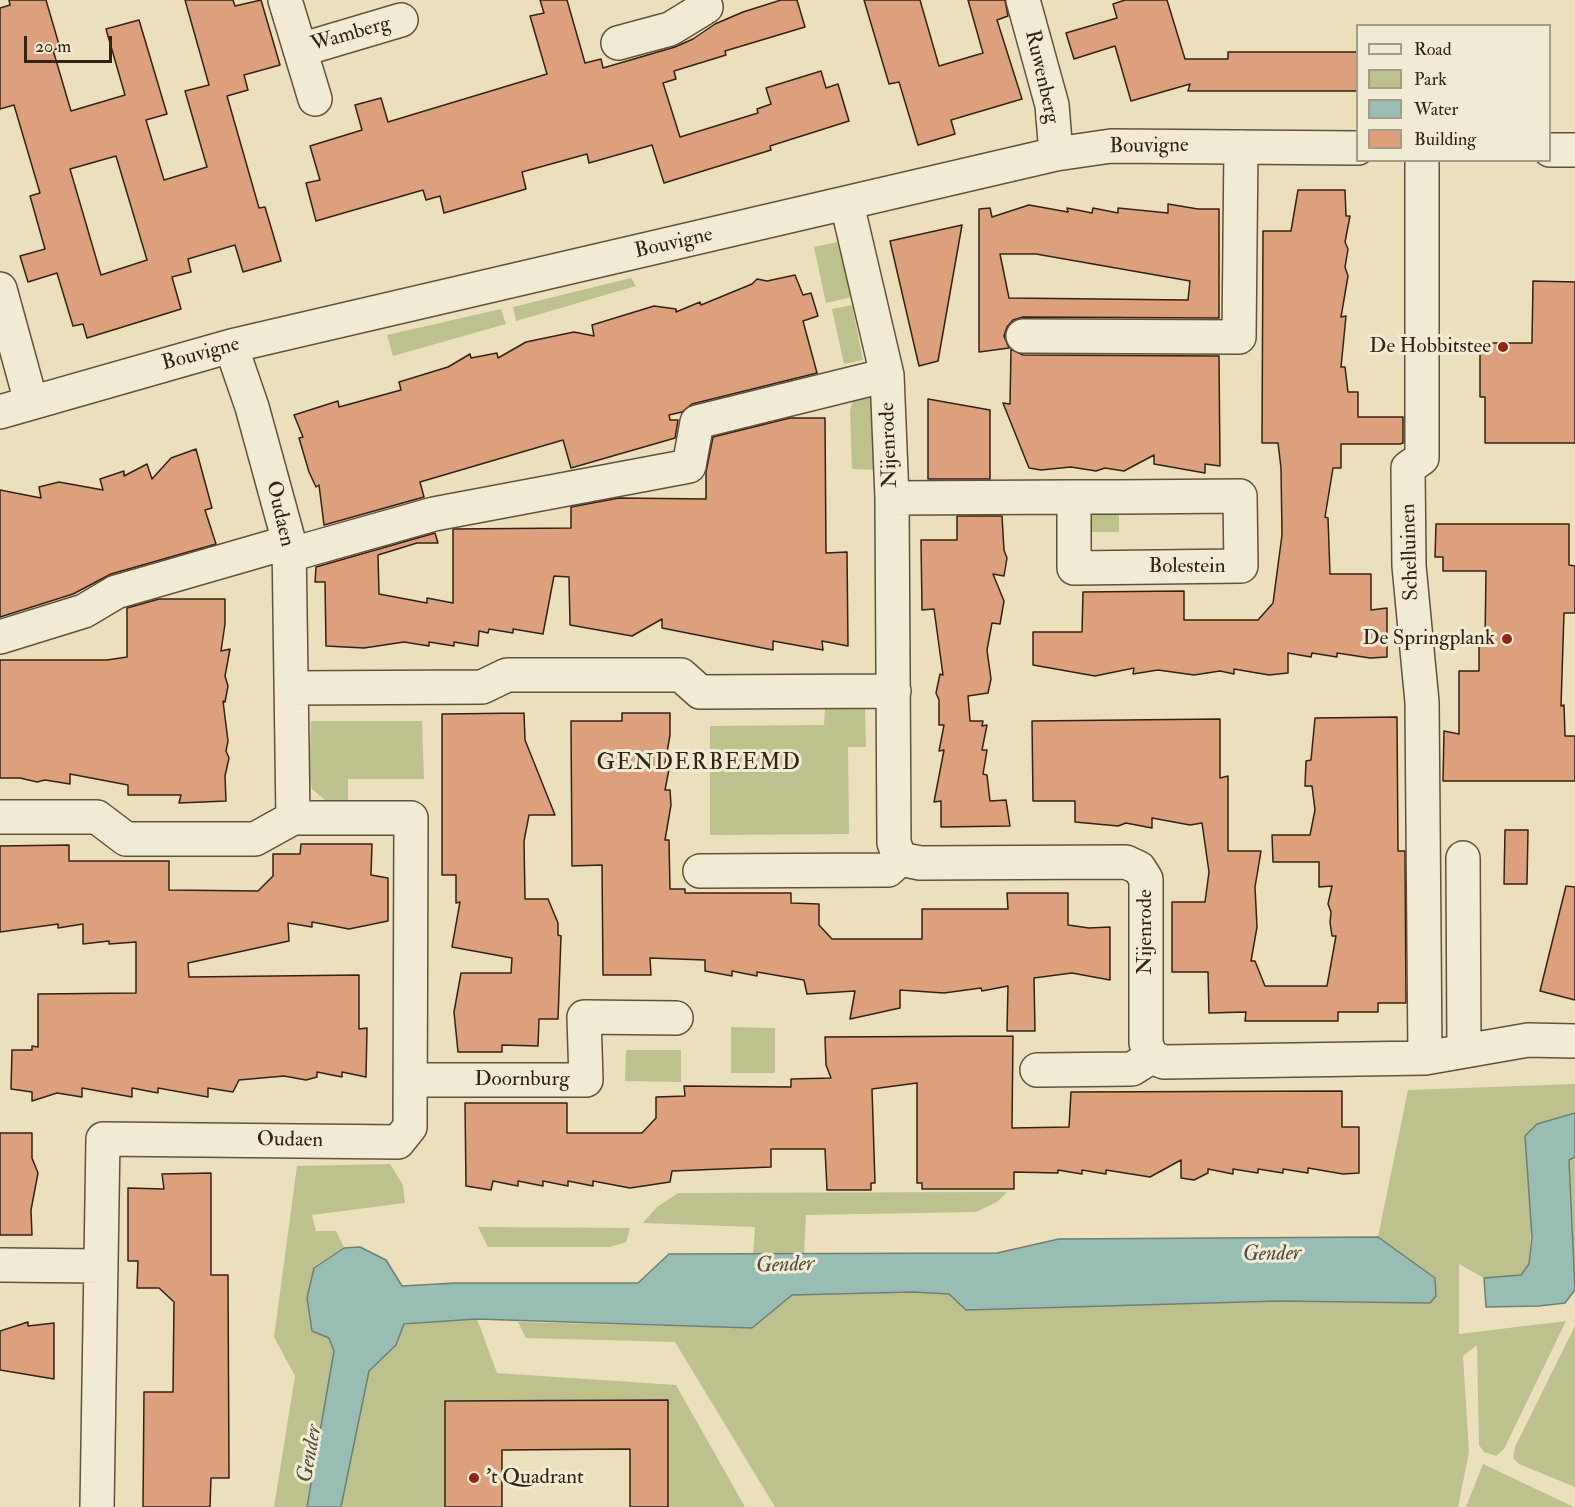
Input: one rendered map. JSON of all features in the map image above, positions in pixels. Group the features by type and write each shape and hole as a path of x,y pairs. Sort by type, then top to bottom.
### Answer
{"street":[{"name":"Wamberg","path":"285,0 315,99"},
{"name":"Ruwenberg","path":"1023,0 1052,105 1056,154"},
{"path":"618,43 670,29 713,2"},
{"name":"Wamberg","path":"300,50 401,20"},
{"name":"Bouvigne","path":"0,412 231,346 1056,154 1111,146 1356,148"},
{"path":"1023,336 1239,337 1241,147"},
{"path":"1551,150 1575,150"},
{"name":"Schelluinen","path":"1422,162 1422,458 1408,468 1408,491 1409,567 1422,702 1425,1058"},
{"name":"Nijenrode","path":"847,204 887,375 892,498 894,843 900,859 920,863 1126,862 1139,868 1146,879 1146,1043 1151,1057"},
{"path":"0,289 31,402"},
{"name":"Oudaen","path":"231,346 252,407 289,548 293,818"},
{"path":"0,637 84,611 116,592 289,548 434,514 689,466 697,422 887,375"},
{"name":"Bolestein","path":"892,498 1240,496 1241,566 1074,568 1074,497"},
{"path":"291,688 482,687 507,675 681,675 700,692 894,692"},
{"name":"Oudaen","path":"0,817 97,817 126,839 255,839 293,818 411,818 412,1080 410,1127 398,1142 103,1139 97,1507"},
{"path":"1463,858 1464,1051"},
{"path":"700,871 888,870 900,859"},
{"name":"Doornburg","path":"412,1080 586,1080 584,1017 676,1018"},
{"path":"1037,1070 1132,1069 1151,1057 1164,1062 1425,1058 1528,1040 1575,1041"},
{"path":"0,1266 100,1266"}],"green space":[{"path":"838,242 852,297 826,303 814,247"},
{"path":"631,278 636,286 516,321 513,307"},
{"path":"852,305 863,360 844,364 832,309"},
{"path":"501,309 506,324 393,356 387,335"},
{"path":"873,394 875,470 852,469 850,411 854,398"},
{"path":"1119,505 1119,532 1085,532 1085,506"},
{"path":"865,708 866,747 848,747 849,834 710,835 710,726 824,725 825,709"},
{"path":"311,721 422,721 424,779 348,779 348,801 325,800 312,789 309,775"},
{"path":"731,1027 775,1028 775,1073 731,1073"},
{"path":"626,1050 681,1050 681,1082 625,1081"},
{"path":"1575,1084 1575,1113 1537,1124 1529,1264 1521,1275 1484,1278 1459,1264 1459,1334 1566,1321 1504,1449 1496,1456 1484,1452 1479,1445 1477,1345 1463,1356 1469,1452 1458,1507 775,1507 675,1342 526,1338 518,1322 752,1328 792,1295 912,1292 949,1294 966,1310 1279,1301 1430,1303 1435,1278 1378,1237 1408,1090"},
{"path":"1575,1157 1575,1291 1569,1159"},
{"path":"390,1164 403,1185 405,1203 312,1215 316,1231 336,1231 344,1247 314,1267 307,1298 312,1330 329,1338 334,1352 307,1507 274,1507 295,1376 274,1337 297,1166"},
{"path":"1007,1192 997,1202 976,1212 806,1215 804,1255 753,1254 755,1227 643,1223 657,1207 678,1193"},
{"path":"478,1227 630,1228 626,1242 610,1247 488,1247"},
{"path":"477,1319 497,1373 676,1385 745,1507 668,1507 667,1400 445,1400 445,1507 341,1507 369,1371 396,1345 404,1325"},
{"path":"1575,1326 1575,1487 1519,1464 1513,1458 1515,1447"},
{"path":"1483,1464 1574,1507 1466,1507"}],"water":[{"path":"1575,1113 1575,1157 1569,1160 1575,1290 1565,1303 1486,1307 1484,1278 1521,1275 1529,1264 1532,1237 1525,1136 1537,1124"},
{"name":"Gender","path":"1378,1237 1435,1278 1436,1296 1430,1303 1279,1301 966,1310 949,1294 912,1292 792,1295 752,1328 476,1319 404,1324 396,1345 369,1371 341,1507 307,1507 334,1351 329,1338 312,1331 307,1298 314,1268 344,1248 360,1247 386,1260 402,1286 455,1283 638,1283 669,1254 997,1253 1059,1239"}],"building":[{"path":"9,0 46,0 60,48 53,50 71,111 125,95 106,29 139,20 167,114 146,120 164,180 207,167 185,91 209,85 185,0 233,0 235,6 261,0 280,65 244,75 248,90 227,96 259,208 265,207 281,261 243,272 235,245 188,259 191,272 172,277 181,309 87,338 83,324 73,326 57,273 28,282 20,256 45,249 30,196 40,193 14,105 0,109 0,8 10,5","holes":["116,156 147,260 101,275 70,169"]},
{"path":"540,0 567,0 585,63 601,59 603,68 675,47 693,39 715,24 743,12 781,0 797,0 805,27 725,51 726,55 674,71 676,79 663,83 680,137 758,113 757,109 771,104 766,88 821,71 826,88 838,84 849,121 770,146 771,150 664,183 652,145 589,163 587,154 522,172 526,189 444,213 440,196 426,200 423,190 316,221 306,183 320,180 310,146 362,130 355,105 381,98 388,122 547,74 530,16 544,13"},
{"path":"864,0 920,0 939,66 983,53 968,0 1005,0 1008,16 997,20 1022,99 951,120 955,134 918,145 899,82 889,84"},
{"path":"1125,0 1167,0 1185,59 1228,59 1228,52 1356,52 1356,91 1188,91 1190,84 1131,101 1115,46 1074,59 1066,33 1117,18 1113,4"},
{"path":"1298,190 1345,190 1346,216 1350,216 1345,242 1348,249 1345,267 1348,276 1341,317 1346,316 1341,367 1345,367 1348,392 1358,392 1358,417 1403,417 1403,443 1341,444 1341,468 1333,468 1325,517 1328,518 1330,574 1371,574 1371,610 1387,608 1387,657 1370,658 1337,653 1337,657 1312,653 1311,657 1288,653 1288,673 1269,675 1234,669 1234,674 1220,671 1194,675 1158,670 1133,674 1134,668 1095,676 1033,665 1033,632 1082,632 1083,592 1184,591 1184,620 1258,620 1273,603 1282,535 1281,468 1278,443 1262,443 1263,231 1291,231"},
{"path":"1168,204 1198,209 1219,209 1219,318 1023,317 1013,320 1007,327 1004,336 1009,348 979,352 979,209 990,208 992,217 1029,205 1068,212 1067,208 1092,213 1093,208 1118,213 1118,208 1168,213","holes":["1000,254 1036,254 1190,281 1188,300 1009,298"]},
{"path":"962,225 938,361 919,366 890,241"},
{"path":"795,275 803,295 811,293 818,316 803,321 817,373 692,404 682,412 669,415 670,420 678,420 675,438 571,468 563,440 420,482 424,497 324,525 319,485 316,487 309,472 299,438 303,437 294,415 338,401 339,407 401,390 399,382 448,367 470,354 471,358 497,353 498,358 526,342 574,332 594,336 592,325 654,306 676,309 676,312 700,302 701,305 752,284 757,279 767,281"},
{"path":"1533,281 1575,282 1575,443 1485,443 1485,397 1480,397 1480,343 1532,343"},
{"path":"1011,349 1023,355 1219,356 1220,466 1205,464 1205,473 1154,464 1154,455 1124,471 1105,468 1096,471 1071,467 1041,470 1029,468 1003,403 1010,404"},
{"path":"928,399 990,410 990,479 928,479"},
{"path":"790,418 825,418 826,553 847,552 848,646 822,641 823,650 773,641 773,650 662,628 662,619 632,636 570,625 569,577 554,576 543,634 513,629 513,633 489,629 488,633 479,631 478,646 454,642 454,646 429,642 429,646 404,642 364,648 326,646 325,582 315,582 316,567 435,533 438,543 417,543 378,555 379,594 427,603 427,598 453,603 453,529 571,528 571,507 619,498 706,499 706,472 713,437"},
{"path":"196,449 212,508 205,510 216,544 111,574 73,594 0,617 0,490 41,498 39,487 59,482 103,490 100,479 124,471 124,476 147,464 152,479 171,458"},
{"path":"957,516 1002,516 1004,550 1007,558 1004,576 993,574 1004,601 1000,624 992,623 987,650 991,679 988,693 968,696 970,721 983,721 982,726 987,725 982,750 987,750 983,774 987,775 990,801 1006,800 1010,826 941,827 941,801 934,802 944,750 939,751 944,725 939,725 939,700 936,693 940,674 943,675 934,609 922,610 921,540 957,540"},
{"path":"1436,524 1569,524 1569,565 1575,566 1575,613 1564,613 1561,706 1564,705 1565,736 1575,736 1575,781 1443,781 1444,731 1459,734 1459,671 1479,671 1479,642 1485,642 1486,571 1443,571 1443,557 1435,557"},
{"path":"159,599 225,599 225,624 221,651 230,649 225,676 228,686 225,702 223,701 228,741 226,751 229,758 225,776 226,801 179,803 181,795 128,795 128,785 70,774 70,784 45,780 37,782 20,778 0,778 0,660 107,660 127,657 127,608"},
{"path":"524,713 525,740 555,815 529,815 524,841 525,899 548,899 558,923 558,935 561,936 558,1019 539,1019 538,1046 502,1045 502,1052 458,1052 454,1012 461,973 511,973 512,958 452,947 460,902 456,903 456,875 442,875 442,714"},
{"path":"622,713 670,713 670,735 665,764 670,764 665,790 670,790 671,805 665,840 669,840 670,889 685,889 685,893 791,893 791,903 819,904 819,925 832,939 922,939 922,909 1008,909 1007,893 1068,893 1068,925 1089,928 1110,927 1110,980 1072,973 1034,978 1035,1031 1007,1031 1008,986 982,991 981,988 944,993 900,990 900,1008 850,1019 855,991 807,994 804,980 757,972 757,976 732,971 732,976 705,971 705,960 650,958 651,975 603,975 602,865 572,866 571,721 622,721"},
{"path":"1397,717 1398,851 1405,851 1406,1003 1378,1003 1378,1012 1338,1012 1338,1021 1245,1021 1246,1012 1209,1013 1208,972 1172,972 1172,902 1205,902 1209,872 1202,823 1190,825 1152,818 1152,828 1126,823 1118,826 1075,822 1075,801 1033,801 1032,721 1220,719 1220,778 1228,776 1228,851 1261,851 1255,887 1257,927 1251,961 1255,961 1265,986 1327,986 1336,936 1332,936 1331,912 1328,904 1332,886 1319,887 1319,862 1273,862 1272,835 1310,835 1315,810 1312,786 1305,786 1306,761 1311,760 1315,718"},
{"path":"1505,830 1528,830 1527,884 1504,884"},
{"path":"301,844 372,844 371,875 388,878 388,921 349,929 312,922 312,927 288,923 289,941 188,963 189,977 359,975 359,1029 367,1028 366,1077 342,1072 342,1077 317,1072 317,1077 306,1080 284,1076 239,1080 233,1092 208,1088 208,1097 158,1088 158,1093 132,1088 132,1097 82,1088 82,1097 57,1093 32,1101 32,1092 11,1089 12,1050 32,1050 32,1046 38,1047 38,994 136,993 136,942 109,944 109,941 83,944 83,924 58,928 58,924 0,932 0,846 69,845 69,861 169,861 169,890 258,891 273,876 273,854 300,854"},
{"path":"1566,886 1575,887 1575,1000 1540,991"},
{"path":"1013,1036 1012,1128 1069,1127 1071,1092 1342,1091 1342,1127 1359,1127 1359,1173 1343,1174 1308,1168 1308,1173 1283,1169 1283,1173 1258,1169 1258,1173 1233,1169 1233,1174 1208,1169 1208,1173 1194,1180 1181,1178 1181,1160 1150,1177 1106,1170 1106,1174 1082,1170 1082,1174 1058,1170 1058,1173 1014,1172 1014,1189 922,1189 922,1183 917,1183 917,1083 872,1089 875,1183 871,1183 871,1190 827,1190 825,1149 771,1149 771,1167 672,1171 670,1182 630,1188 593,1181 593,1186 568,1181 568,1186 543,1181 543,1186 518,1181 518,1186 493,1181 491,1190 466,1186 465,1103 567,1103 567,1133 642,1133 656,1118 656,1097 685,1096 684,1086 791,1087 791,1079 831,1078 826,1065 825,1037"},
{"path":"0,1133 32,1133 32,1158 38,1173 31,1210 32,1235 0,1235"},
{"path":"211,1173 211,1275 228,1275 229,1478 211,1478 210,1507 143,1507 144,1392 173,1392 174,1302 159,1288 137,1288 138,1261 128,1261 128,1188 164,1189 162,1174"},
{"path":"28,1322 28,1326 54,1323 54,1379 0,1370 0,1331"},
{"name":"'t Quadrant","path":"668,1400 668,1507 630,1507 630,1449 502,1450 502,1507 445,1507 445,1401"}],"place":[{"name":"De Hobbitstee","path":"1503,347"},
{"name":"De Springplank","path":"1507,639"},
{"name":"'t Quadrant","path":"474,1478"}],"district":[{"name":"GENDERBEEMD","path":"699,764"}]}
